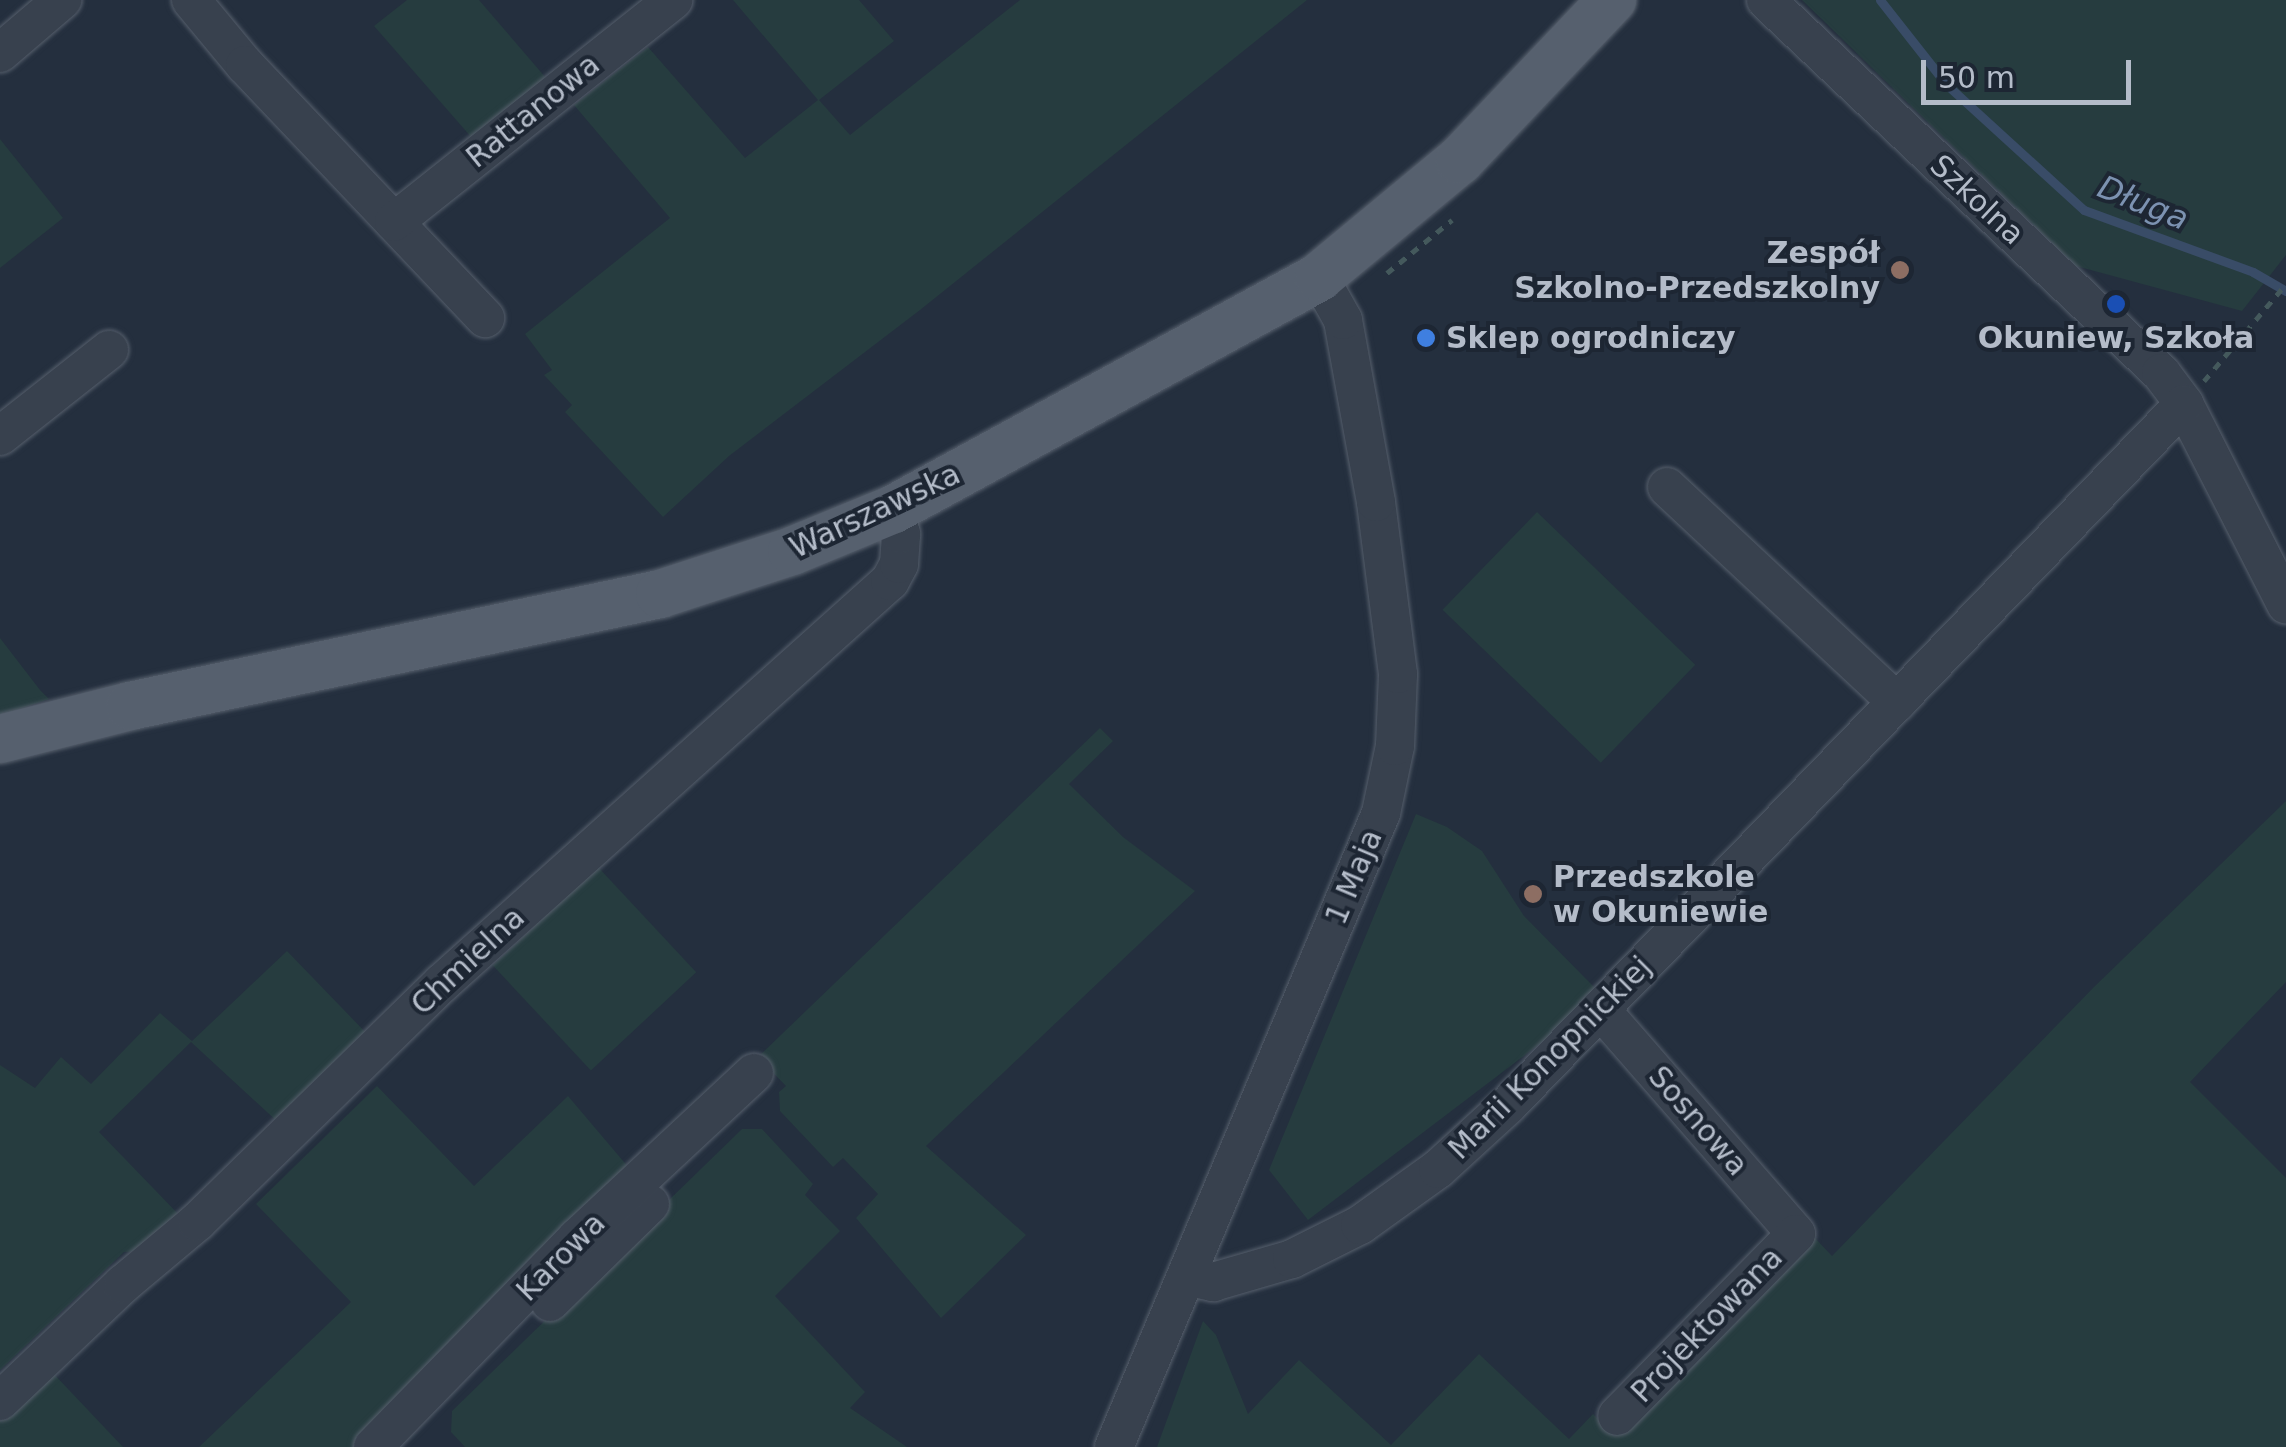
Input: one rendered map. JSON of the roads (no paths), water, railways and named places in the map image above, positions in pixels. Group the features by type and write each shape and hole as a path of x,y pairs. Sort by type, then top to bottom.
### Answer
{"main road":[{"name":"Warszawska","path":"0,739 130,706 660,594 775,557 894,508 1319,276 1460,160 1612,0"}],"street":[{"path":"0,53 62,0"},
{"path":"191,0 245,65 485,318"},
{"name":"Rattanowa","path":"394,222 673,0"},
{"name":"Szkolna","path":"1766,0 2161,373 2184,404 2286,604"},
{"name":"1 Maja","path":"1114,1447 1189,1277 1381,813 1395,746 1398,674 1376,502 1343,320 1319,276"},
{"path":"0,436 109,350"},
{"name":"Marii Konopnickiej","path":"1189,1277 1213,1282 1292,1258 1360,1224 1438,1169 1600,1009 2184,404"},
{"path":"1667,487 1897,702"},
{"name":"Chmielna","path":"0,1401 123,1284 198,1222 440,984 890,581 900,564 900,534 894,508"},
{"name":"Sosnowa","path":"1600,1009 1796,1234"},
{"name":"Karowa","path":"373,1447 577,1238 754,1088 401,1447"},
{"name":"Projektowana","path":"1617,1416 1796,1234"}],"waterway":[{"name":"Długa","path":"1880,0 1947,85 2084,210 2253,272 2286,291"}],"place":[{"name":"Zespół Szkolno-Przedszkolny","path":"1900,270"},
{"name":"Okuniew, Szkoła","path":"2116,304"},
{"name":"Sklep ogrodniczy","path":"1426,338"},
{"name":"Przedszkole w Okuniewie","path":"1533,894"}]}
